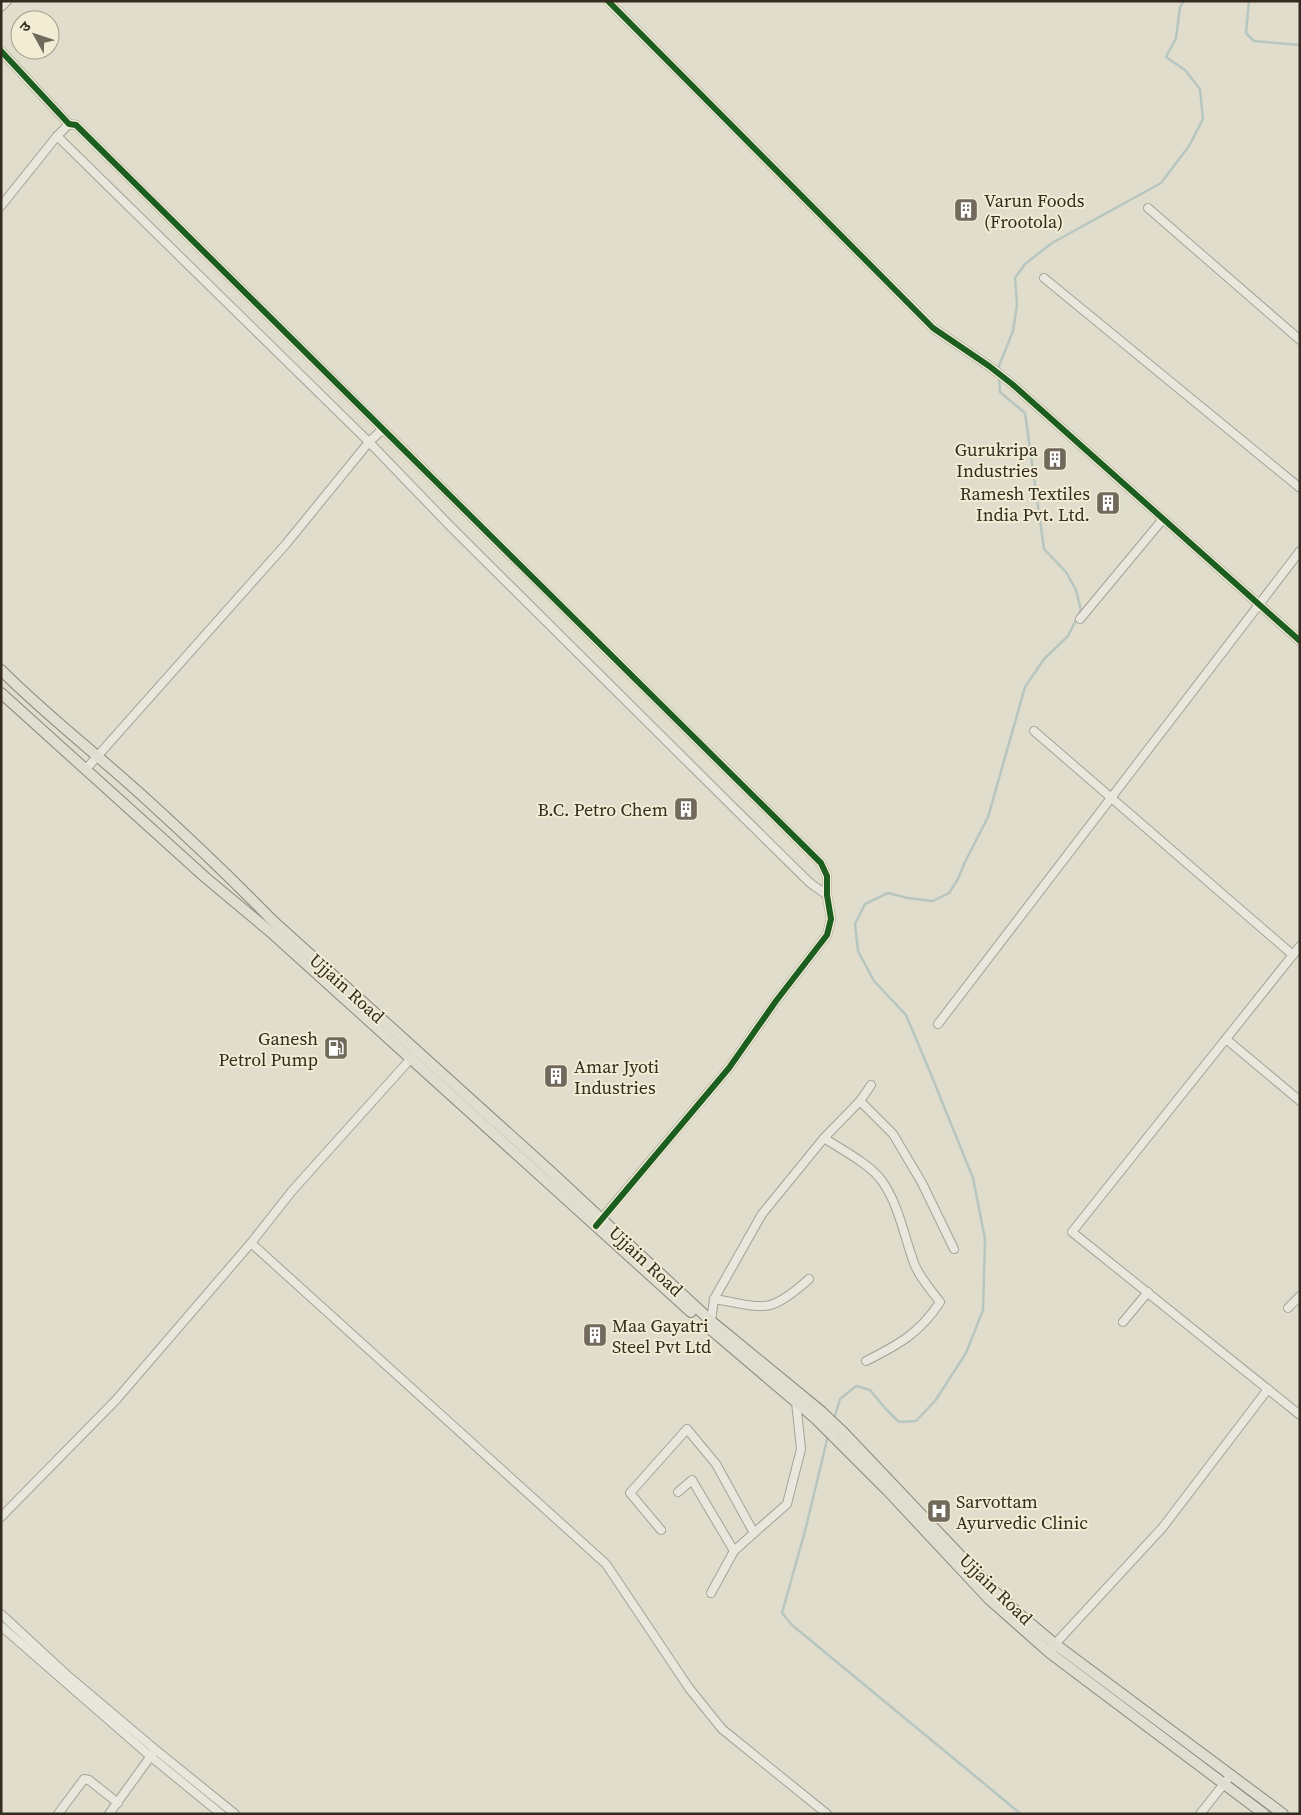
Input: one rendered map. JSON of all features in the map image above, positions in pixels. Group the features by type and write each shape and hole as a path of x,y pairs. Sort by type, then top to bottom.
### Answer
{"main road":[{"name":"Ujjain Road","path":"1,670 35,704 145,798 414,1055 598,1223 722,1340 796,1402 819,1416"},
{"name":"Ujjain Road","path":"1,693 206,878 414,1055"},
{"name":"Ujjain Road","path":"598,1223 839,1434 1053,1649 1227,1780 1264,1814"},
{"name":"Ujjain Road","path":"1227,1780 1283,1814"}],"street":[{"path":"1,7 7,1"},
{"path":"608,1 933,328 1012,384 1300,641"},
{"path":"1,51 42,92 69,124 76,125 109,157 821,863 827,876 827,895 831,919 827,935 776,1001 729,1068 598,1223"},
{"path":"1,206 69,124"},
{"path":"58,136 369,442 458,534 729,804 810,883 827,895"},
{"path":"1148,208 1300,340"},
{"path":"1044,278 1300,488"},
{"path":"86,769 286,544 369,442 383,429"},
{"path":"1080,619 1163,519"},
{"path":"938,1024 1300,551"},
{"path":"1034,731 1293,955"},
{"path":"1300,946 1072,1232 1300,1415"},
{"path":"1226,1039 1300,1101"},
{"path":"1,1517 116,1400 251,1243 292,1191 414,1055"},
{"path":"711,1321 714,1299 762,1214 824,1138 860,1102 871,1085"},
{"path":"860,1102 893,1134 922,1183 954,1249"},
{"path":"824,1138 864,1164 882,1181 894,1204 915,1265 940,1302 918,1329 897,1345 866,1361"},
{"path":"251,1243 606,1564 689,1688 722,1729 827,1814"},
{"path":"714,1299 752,1307 772,1306 786,1299 809,1279"},
{"path":"1123,1322 1148,1292"},
{"path":"1288,1308 1300,1296"},
{"path":"1053,1649 1163,1527 1268,1389"},
{"path":"711,1593 734,1551 787,1504 801,1449 796,1402"},
{"path":"661,1530 630,1493 687,1429 716,1464 754,1533"},
{"path":"678,1492 692,1480 734,1551"},
{"path":"1,1614 66,1675 222,1814"},
{"path":"1,1626 153,1753 235,1814"},
{"path":"109,1814 153,1753"},
{"path":"58,1814 84,1779 89,1780 118,1803"},
{"path":"1200,1814 1227,1780"}],"waterway":[{"path":"999,371 999,366 1013,331 1017,305 1015,278 1025,264 1052,243 1161,183 1189,146 1203,119 1200,89 1185,70 1166,57 1176,38 1180,7 1184,1"},
{"path":"1249,1 1246,33 1254,41 1300,45"},
{"path":"834,1419 840,1399 856,1386 870,1390 899,1422 916,1421 935,1401 966,1353 983,1310 985,1239 973,1178 906,1015 874,981 858,951 855,924 865,904 888,893 933,901 949,893 958,879 988,817 1025,687 1044,659 1068,636 1081,610 1076,590 1066,572 1044,549 1025,413 1000,392 999,376"},
{"path":"828,1436 805,1531 782,1613 792,1625 1021,1814"}],"cycle path":[{"path":"608,1 933,328 1012,384 1300,641"},
{"path":"1,51 69,124 76,125 821,863 827,876 827,895 831,919 827,935 776,1001 729,1068 596,1226"}],"place":[{"name":"Varun Foods (Frootola)","path":"966,210"},
{"name":"Gurukripa Industries","path":"1055,459"},
{"name":"Ramesh Textiles India Pvt. Ltd.","path":"1108,503"},
{"name":"B.C. Petro Chem","path":"686,809"},
{"name":"Ganesh Petrol Pump","path":"336,1048"},
{"name":"Amar Jyoti Industries","path":"556,1076"},
{"name":"Maa Gayatri Steel Pvt Ltd","path":"595,1335"},
{"name":"Sarvottam Ayurvedic Clinic","path":"939,1511"}]}
